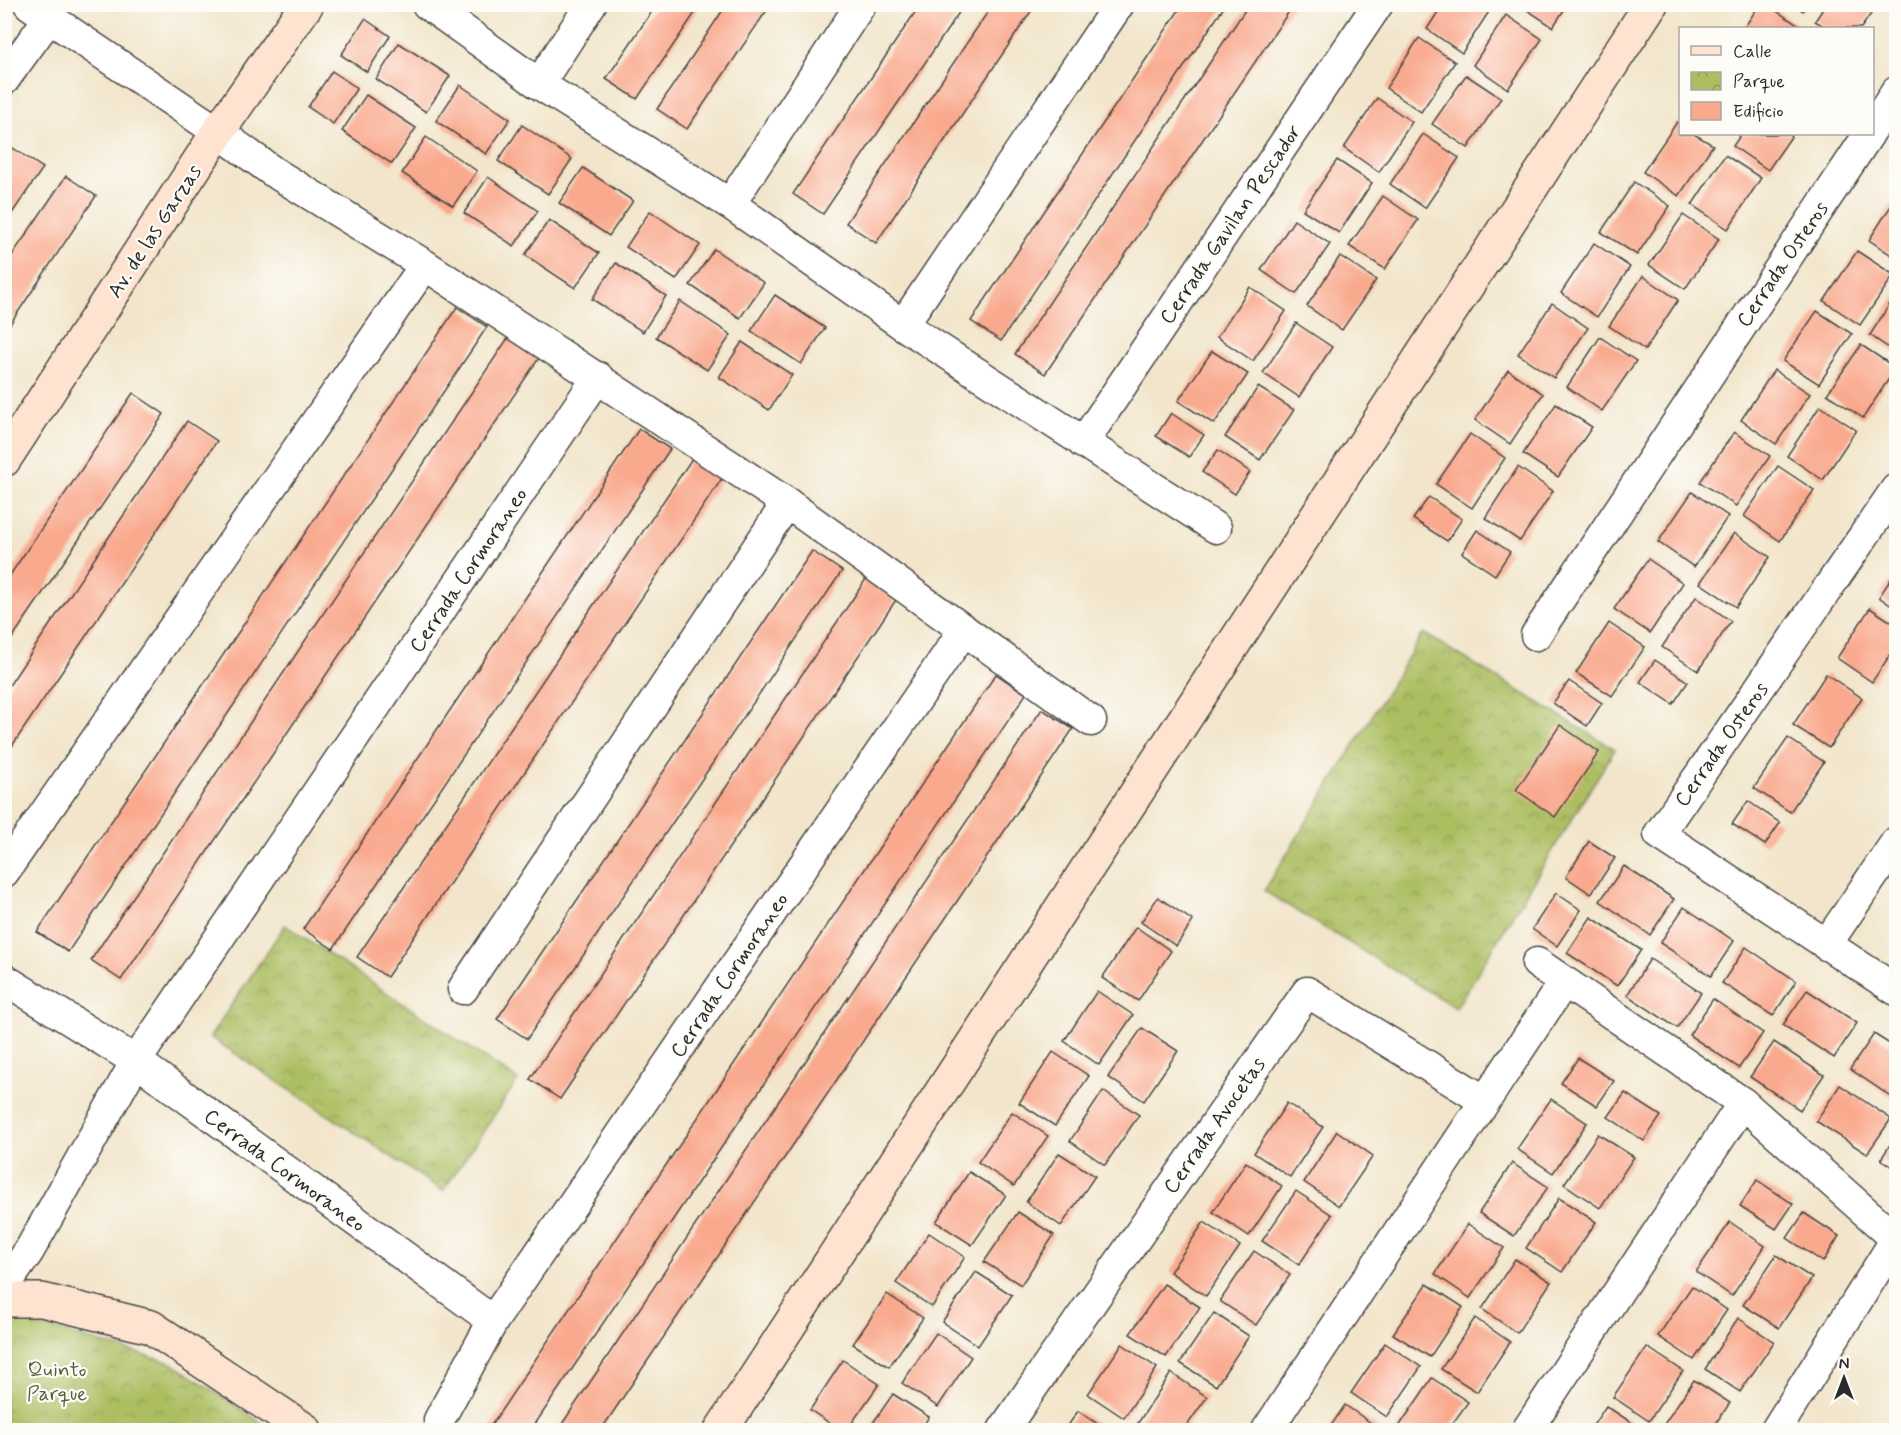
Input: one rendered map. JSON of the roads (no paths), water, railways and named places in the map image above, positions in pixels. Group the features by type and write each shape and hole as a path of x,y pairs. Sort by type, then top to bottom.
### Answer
{"street":[{"name":"Av. de las Garzas","path":"4,460 218,132 307,4"},
{"path":"427,4 539,84 730,204 903,325 1216,528"},
{"path":"539,84 591,4"},
{"path":"730,204 861,4"},
{"path":"903,325 1119,4"},
{"name":"Cerrada Gavilan Pescador","path":"1083,443 1378,4"},
{"path":"721,1431 1651,4"},
{"path":"4,80 39,11 272,171 425,265 787,503 1091,721"},
{"path":"1874,126 1896,92"},
{"name":"Cerrada Osteros","path":"1536,635 1868,135"},
{"path":"4,872 425,265"},
{"name":"Cerrada Cormoraneo","path":"4,1287 29,1251 136,1061 598,377"},
{"name":"Cerrada Osteros","path":"1896,489 1659,834 1896,990"},
{"path":"463,989 787,503"},
{"name":"Cerrada Cormoraneo","path":"439,1420 493,1321 964,630"},
{"path":"1826,945 1896,842"},
{"path":"1537,963 1743,1103 1896,1239 1776,1431"},
{"name":"Cerrada Cormoraneo","path":"4,979 136,1061 493,1321"},
{"path":"1267,1431 1564,982"},
{"name":"Cerrada Avocetas","path":"1003,1431 1307,992 1485,1101"},
{"path":"1527,1431 1743,1103"},
{"path":"4,1300 42,1300 151,1327 305,1431"}],"park label":[{"name":"Quinto Parque","path":"57,1381"}]}
